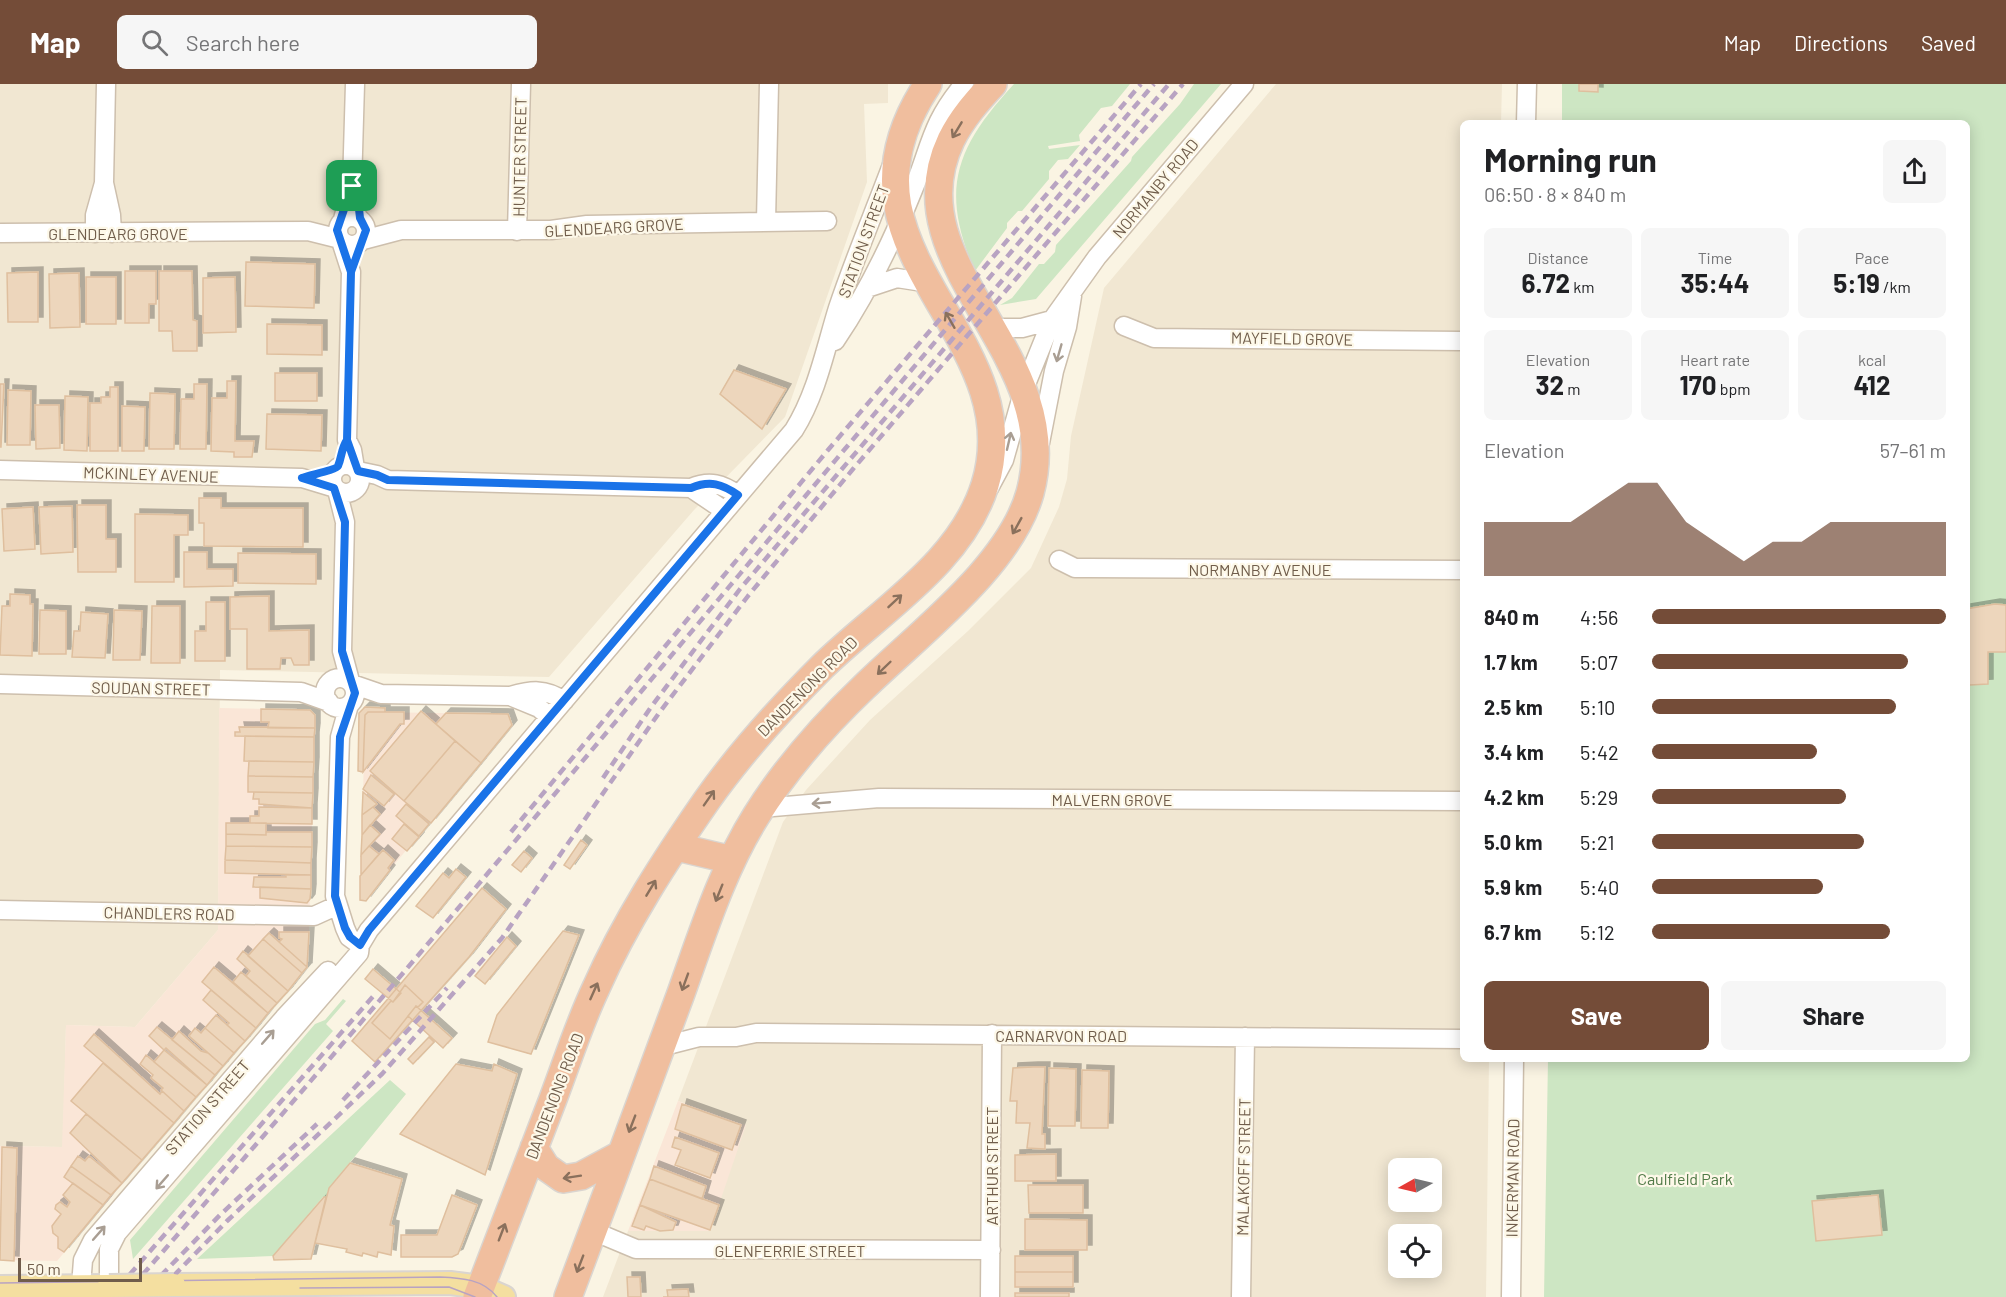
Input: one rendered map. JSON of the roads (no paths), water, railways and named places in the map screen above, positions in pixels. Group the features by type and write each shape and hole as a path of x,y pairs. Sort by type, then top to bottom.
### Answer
{"highway":[{"name":"DANDENONG ROAD","path":"488,1294 534,1148 595,988 642,902 707,800 768,724 822,667 945,554 960,537 985,485 991,437 987,404 970,358 910,249 900,221 896,184 904,132 915,104 928,84"},
{"path":"568,1297 732,860 761,808 793,764 832,718 996,559 1024,513 1035,471 1034,425 1024,389 993,328 952,257 942,228 939,198 943,166 950,143 968,112 993,84"},
{"path":"677,847 732,860"},
{"path":"534,1148 546,1167 563,1179 581,1176 620,1155"}],"main road":[{"path":"0,1287 109,1286 188,1289 442,1282 488,1294"}],"street":[{"path":"104,233 95,214 104,183 106,84"},
{"path":"355,84 352,186 348,227 351,272 347,440 341,448 351,512 345,522 342,651 337,658 341,682 355,693 340,737 339,912 350,937 364,938"},
{"name":"HUNTER STREET","path":"517,231 521,84"},
{"path":"766,221 769,84"},
{"name":"STATION STREET","path":"827,351 852,315 900,221 936,122 964,84"},
{"name":"NORMANBY ROAD","path":"974,512 1004,460 1024,389 1052,320 1072,296 1097,257 1244,84"},
{"path":"1526,120 1527,84"},
{"name":"STATION STREET","path":"109,1286 109,1249 113,1239 284,1018 350,948 364,938 794,430 807,406 827,351 839,306 904,132"},
{"name":"GLENDEARG GROVE","path":"0,233 308,231 348,227 517,231 551,230 587,225 827,221"},
{"path":"348,227 366,230 357,261 351,272"},
{"name":"GLENDEARG GROVE","path":"362,241 401,230"},
{"path":"867,288 897,278 929,283"},
{"name":"NORMANBY ROAD","path":"1035,471 1072,296"},
{"path":"993,328 1022,328 1052,320"},
{"name":"MAYFIELD GROVE","path":"1124,326 1154,338 1460,340"},
{"name":"MCKINLEY AVENUE","path":"0,470 346,479"},
{"path":"346,479 376,486 388,480 691,488 704,483 713,483 738,495"},
{"path":"691,488 725,511"},
{"name":"NORMANBY AVENUE","path":"1059,560 1075,568 1460,570"},
{"path":"341,682 381,694 510,696 528,691 545,691 564,701"},
{"path":"340,737 326,692 341,682"},
{"name":"SOUDAN STREET","path":"301,692 309,686 341,682"},
{"name":"SOUDAN STREET","path":"0,684 301,692 330,703"},
{"path":"330,703 340,708 381,694"},
{"path":"510,696 539,708 550,717"},
{"name":"MALVERN GROVE","path":"761,808 879,798 1460,801"},
{"name":"CHANDLERS ROAD","path":"0,910 314,916 339,912"},
{"name":"CARNARVON ROAD","path":"660,1047 699,1037 736,1037 756,1033 1460,1039"},
{"name":"ARTHUR STREET","path":"990,1297 992,1034"},
{"name":"MALAKOFF STREET","path":"1241,1297 1245,1037"},
{"name":"INKERMAN ROAD","path":"1510,1297 1514,1062"},
{"name":"STATION STREET","path":"81,1286 82,1264 89,1245 191,1137"},
{"name":"GLENFERRIE STREET","path":"592,1231 636,1249 991,1250"}],"tram line":[{"path":"0,1283 440,1277 479,1283 497,1297"},
{"path":"300,1288 449,1287 475,1297"}],"railway":[{"path":"511,832 828,450 1141,84"},
{"path":"123,1297 512,845 1154,84"},
{"path":"603,778 651,707 740,589 1169,84"},
{"path":"153,1297 227,1221 382,1074 502,938 659,713 748,596 853,469 1183,84"},
{"path":"343,1100 447,988"},
{"path":"110,1297 376,993"},
{"path":"140,1297 220,1215 317,1124"}],"park label":[{"name":"Caulfield Park","path":"1685,1178"}]}
